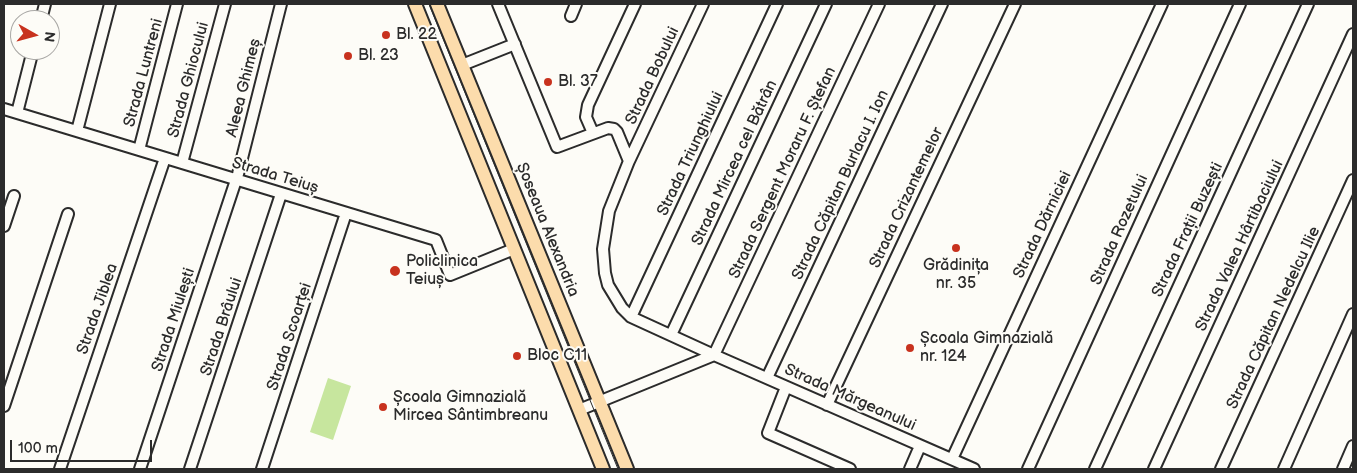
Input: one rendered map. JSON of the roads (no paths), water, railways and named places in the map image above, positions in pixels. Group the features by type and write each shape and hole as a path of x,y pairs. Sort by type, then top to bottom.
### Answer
{"main road":[{"path":"415,4 603,469"},
{"name":"Șoseaua Alexandria","path":"437,4 627,469"}],"street":[{"path":"77,131 110,4"},
{"name":"Strada Luntreni","path":"139,150 177,4"},
{"name":"Strada Ghiocului","path":"182,163 225,4"},
{"name":"Aleea Ghimeș","path":"236,180 281,4"},
{"path":"498,4 557,147 592,133 608,128 614,129 630,161"},
{"path":"571,16 576,4"},
{"path":"592,133 586,117 588,105 635,4"},
{"name":"Strada Bobului","path":"631,317 622,308 608,285 605,273 603,250 610,211 630,161 703,4"},
{"name":"Strada Triunghiului","path":"631,317 777,4"},
{"name":"Strada Mircea cel Bătrân","path":"671,335 826,4"},
{"name":"Strada Sergent Moraru F. Ștefan","path":"714,355 879,4"},
{"name":"Strada Căpitan Burlacu I. Ion","path":"767,378 942,4"},
{"name":"Strada Crizantemelor","path":"827,405 1015,4"},
{"name":"Strada Dărniciei","path":"952,459 1162,4"},
{"name":"Strada Rozetului","path":"1028,469 1240,4"},
{"name":"Strada Frații Buzești","path":"1095,469 1308,4"},
{"name":"Strada Valea Hârtibaciului","path":"1154,469 1353,34"},
{"path":"462,65 515,44"},
{"path":"17,113 30,60"},
{"name":"Strada Teiuș","path":"4,110 436,240 450,275 514,249"},
{"name":"Strada Jiblea","path":"60,469 165,158"},
{"name":"Strada Miulești","path":"140,469 236,180"},
{"name":"Strada Căpitan Nedelcu Ilie","path":"1221,469 1353,180"},
{"name":"Strada Brâului","path":"190,469 281,194"},
{"path":"4,226 14,196"},
{"name":"Strada Scoarței","path":"262,469 346,213"},
{"path":"4,406 68,214"},
{"path":"1284,469 1353,314"},
{"name":"Strada Mărgeanului","path":"631,317 974,469"},
{"path":"579,410 714,355"},
{"path":"786,387 768,433 850,469"},
{"path":"910,469 920,446"},
{"path":"1343,469 1353,446"}],"tram line":[{"path":"429,4 618,469"}],"place":[{"name":"Bl. 22","path":"386,35"},
{"name":"Bl. 23","path":"348,56"},
{"name":"Bl. 37","path":"548,82"},
{"name":"Grădinița nr. 35","path":"956,248"},
{"name":"Policlinica Teiuș","path":"395,271"},
{"name":"Școala Gimnazială nr. 124","path":"910,348"},
{"name":"Bloc C11","path":"517,356"},
{"name":"Școala Gimnazială Mircea Sântimbreanu","path":"383,407"}]}
